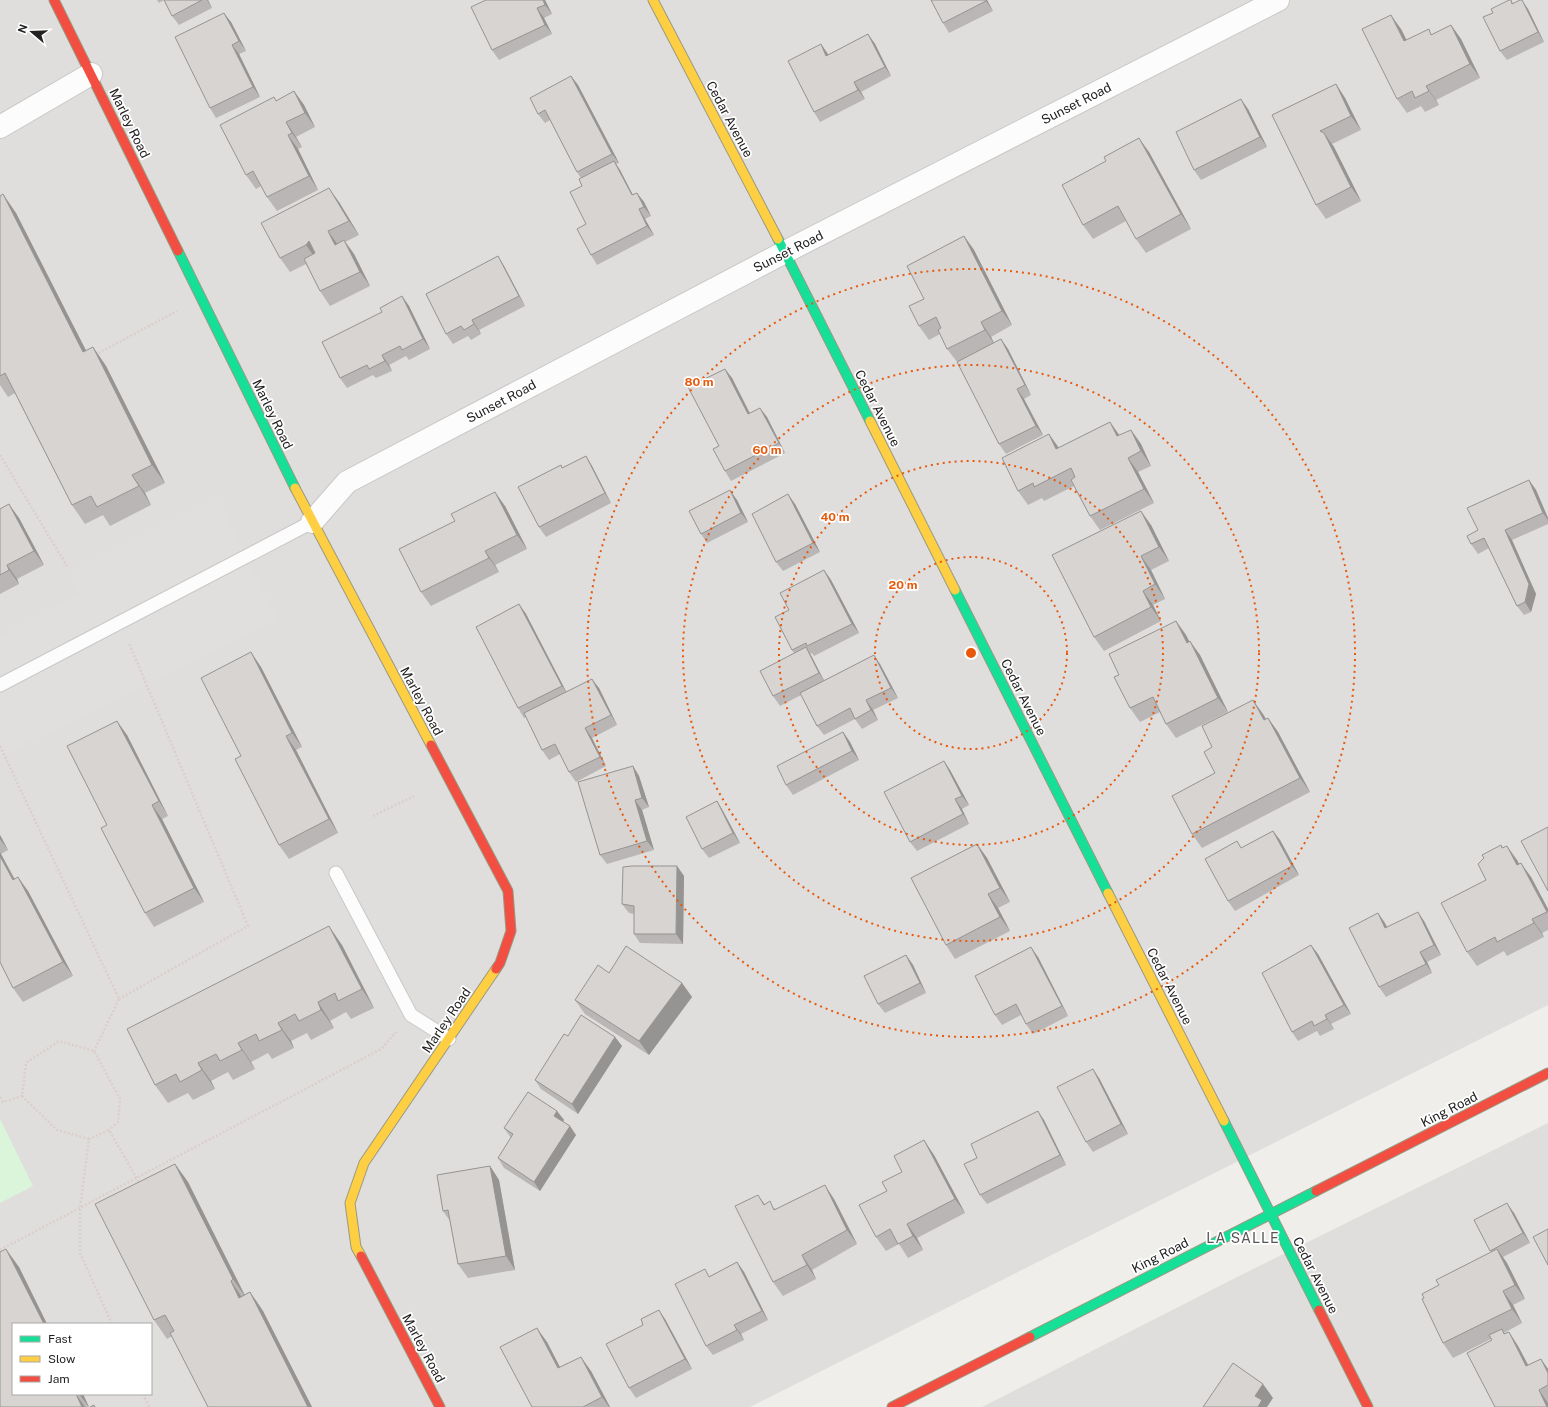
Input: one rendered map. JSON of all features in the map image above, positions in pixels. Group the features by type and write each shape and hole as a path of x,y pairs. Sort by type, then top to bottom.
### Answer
{"street":[{"name":"Marley Road","path":"54,0 312,522 508,891 511,931 500,963 364,1163 350,1203 356,1247 440,1407"},
{"name":"Cedar Avenue","path":"653,0 784,252 1368,1407"},
{"name":"Sunset Road","path":"312,522 347,482 784,252 1278,0"},
{"path":"0,127 91,74"},
{"name":"King Road","path":"892,1407 1548,1073"}],"lane":[{"path":"0,685 312,522"},
{"path":"336,873 411,1015 449,1039"}],"path":[{"path":"89,358 202,298"},
{"path":"0,455 67,566"},
{"path":"94,1051 119,999 248,926 120,622"},
{"path":"0,746 119,999"},
{"path":"373,816 414,796"},
{"path":"0,1250 382,1049 411,1015"},
{"path":"59,1041 94,1051 120,1099 118,1122 109,1130 89,1139 57,1130 22,1096 26,1063 59,1041"},
{"path":"0,1097 3,1102 22,1096"},
{"path":"109,1130 144,1190"},
{"path":"89,1139 80,1208 80,1253 112,1323"},
{"path":"143,1395 149,1407"}],"shaded area":[{"path":"0,0 1548,0 1548,1005 750,1407 0,1407"},
{"path":"218,499 277,619 0,756 0,636 81,595 70,573"},
{"path":"1548,1123 1548,1407 982,1407 1243,1274"}],"green space":[{"path":"0,1119 33,1186 0,1203"}],"building":[{"path":"164,0 202,0 172,16"},
{"path":"486,0 543,0 545,5 537,8 545,25 492,50 471,7"},
{"path":"931,0 986,0 986,1 943,23"},
{"path":"1511,0 1512,4 1522,0 1538,32 1500,51 1483,17 1493,13 1491,9"},
{"path":"224,13 239,41 232,45 253,87 210,108 175,37"},
{"path":"1391,15 1404,41 1429,29 1431,35 1451,25 1470,64 1426,86 1429,91 1415,98 1412,91 1397,99 1362,29"},
{"path":"868,34 885,67 854,82 858,90 814,112 788,61 821,44 826,56"},
{"path":"571,76 612,154 577,172 545,110 538,114 530,98"},
{"path":"1336,84 1351,116 1320,131 1324,133 1351,187 1316,205 1272,115"},
{"path":"294,91 305,113 286,122 292,133 288,135 309,176 267,197 253,171 246,175 220,125 274,97 276,101"},
{"path":"1241,99 1260,137 1194,170 1176,132"},
{"path":"1139,138 1181,214 1136,239 1118,206 1083,225 1062,185 1106,161 1104,157"},
{"path":"614,161 632,195 637,193 644,207 639,209 647,226 591,255 577,229 586,224 570,192 582,186 579,179"},
{"path":"329,188 349,221 328,231 335,245 344,240 360,272 320,291 304,259 315,253 309,241 306,245 280,258 261,223"},
{"path":"3,194 83,352 93,347 152,465 132,475 139,486 97,507 91,496 72,505 5,373 0,376 0,196"},
{"path":"964,236 1002,311 981,322 985,330 947,349 938,330 941,328 936,317 919,326 909,306 924,299 907,266"},
{"path":"498,256 519,296 472,320 474,324 464,330 461,326 446,334 426,294"},
{"path":"402,296 423,339 402,350 400,346 382,355 385,361 369,369 367,365 340,378 322,342 382,312 380,308"},
{"path":"1001,339 1025,385 1017,389 1036,426 999,444 957,362"},
{"path":"725,369 748,414 760,408 779,443 725,471 713,449 719,446 688,387"},
{"path":"1110,422 1117,436 1131,430 1141,451 1128,458 1144,489 1090,516 1071,480 1075,477 1071,468 1034,487 1033,483 1018,491 1002,458 1049,434 1056,449"},
{"path":"586,456 605,493 539,527 518,487 561,465 562,468"},
{"path":"1529,480 1543,513 1505,530 1529,584 1525,602 1517,606 1484,538 1471,544 1467,536 1478,530 1467,508"},
{"path":"730,490 741,513 701,534 689,511"},
{"path":"495,492 517,535 485,551 489,558 421,592 399,549 455,521 451,514"},
{"path":"788,494 813,543 776,562 752,514"},
{"path":"9,504 34,551 7,565 9,570 0,575 0,509"},
{"path":"1141,511 1159,547 1141,556 1155,584 1143,591 1151,607 1094,637 1052,555"},
{"path":"824,570 852,624 807,646 806,643 792,650 775,617 789,610 780,593"},
{"path":"519,604 562,686 518,708 476,627"},
{"path":"1176,621 1187,643 1190,641 1218,698 1166,724 1153,697 1130,708 1114,677 1119,675 1109,654"},
{"path":"806,647 819,673 773,696 760,671"},
{"path":"251,652 292,733 286,736 329,819 279,845 235,759 241,756 201,678"},
{"path":"874,655 891,688 866,700 871,710 855,719 850,708 817,726 800,693"},
{"path":"592,679 611,715 585,728 600,757 569,772 555,744 542,750 524,713"},
{"path":"1253,700 1264,720 1268,718 1300,778 1192,834 1172,796 1215,773 1204,752 1212,747 1202,726"},
{"path":"117,721 159,801 152,805 194,888 145,913 101,828 107,825 67,746"},
{"path":"843,732 852,751 786,785 777,766"},
{"path":"944,761 962,796 955,799 963,814 910,842 884,792"},
{"path":"633,766 642,798 635,800 647,841 600,855 578,782"},
{"path":"717,801 733,833 702,849 686,817"},
{"path":"1548,827 1548,891 1521,841"},
{"path":"1273,831 1292,866 1228,901 1205,859 1237,841 1241,848"},
{"path":"977,844 1000,888 988,894 1000,917 946,945 911,878"},
{"path":"1501,845 1502,848 1507,846 1517,865 1521,863 1547,912 1532,919 1534,923 1497,942 1495,937 1467,952 1441,903 1486,880 1478,864 1484,858 1482,855"},
{"path":"0,856 13,880 18,877 63,962 13,988 0,962"},
{"path":"677,866 676,934 634,934 634,906 622,904 623,867"},
{"path":"1418,912 1434,945 1420,952 1426,964 1379,987 1349,928 1378,913 1385,928"},
{"path":"329,926 362,989 338,1001 335,993 318,1002 321,1010 299,1021 295,1014 278,1023 282,1030 259,1041 256,1034 238,1043 242,1050 220,1061 216,1054 198,1063 202,1070 180,1082 176,1074 155,1085 127,1029"},
{"path":"1311,945 1344,1005 1325,1015 1327,1019 1314,1026 1312,1021 1292,1032 1262,973"},
{"path":"626,946 682,983 639,1041 575,1000 598,965 609,973"},
{"path":"1031,947 1062,1006 1026,1024 1016,1004 995,1015 975,976"},
{"path":"906,955 920,983 878,1004 864,976"},
{"path":"581,1015 615,1037 572,1104 535,1080 564,1034 568,1036"},
{"path":"1093,1069 1121,1124 1086,1142 1057,1087"},
{"path":"528,1092 557,1111 554,1116 570,1126 534,1182 498,1158 513,1134 504,1128"},
{"path":"1038,1111 1060,1155 980,1195 964,1164 977,1158 971,1144"},
{"path":"924,1140 955,1199 907,1224 913,1236 898,1244 890,1229 876,1237 859,1205 887,1191 882,1182 902,1172 894,1156"},
{"path":"175,1164 233,1279 231,1281 239,1298 250,1292 308,1407 208,1407 170,1333 174,1331 165,1315 154,1320 95,1204"},
{"path":"490,1166 506,1256 458,1264 448,1210 443,1211 437,1175"},
{"path":"825,1185 847,1230 802,1255 807,1265 773,1282 735,1206 758,1195 764,1205 770,1201 774,1210"},
{"path":"1507,1203 1523,1233 1490,1251 1474,1220"},
{"path":"1548,1229 1548,1265 1533,1237"},
{"path":"6,1249 43,1323 12,1323 12,1395 76,1395 82,1407 0,1407 0,1252"},
{"path":"1497,1249 1515,1285 1503,1291 1512,1309 1443,1343 1422,1299 1424,1298 1422,1294 1439,1285 1436,1280"},
{"path":"737,1262 762,1311 734,1325 737,1330 706,1346 675,1284 705,1269 709,1277"},
{"path":"659,1310 685,1359 629,1388 606,1344 643,1325 641,1319"},
{"path":"537,1328 558,1368 581,1357 602,1397 583,1407 532,1407 500,1347"},
{"path":"1502,1329 1504,1334 1509,1332 1526,1366 1541,1359 1548,1373 1548,1385 1539,1390 1547,1407 1495,1407 1467,1353 1492,1340 1489,1335"},
{"path":"1233,1363 1263,1384 1255,1396 1262,1400 1258,1407 1203,1407"}],"traffic: fast":[{"path":"778,239 870,421"},
{"path":"178,251 295,488"},
{"path":"955,590 1108,893"},
{"path":"1224,1121 1319,1310"},
{"path":"1030,1337 1316,1191"}],"traffic: slow":[{"path":"653,0 778,239"},
{"path":"870,421 955,590"},
{"path":"295,488 431,745"},
{"path":"1108,893 1224,1121"},
{"path":"361,1256 356,1247 350,1203 364,1163 496,969"}],"traffic: jam":[{"path":"54,0 178,251"},
{"path":"431,745 508,891 511,931 500,963 496,969"},
{"path":"1316,1191 1548,1073"},
{"path":"361,1256 440,1407"},
{"path":"1319,1310 1368,1407"},
{"path":"892,1407 1030,1337"}],"district":[{"name":"LA SALLE","path":"1243,1238"}]}
